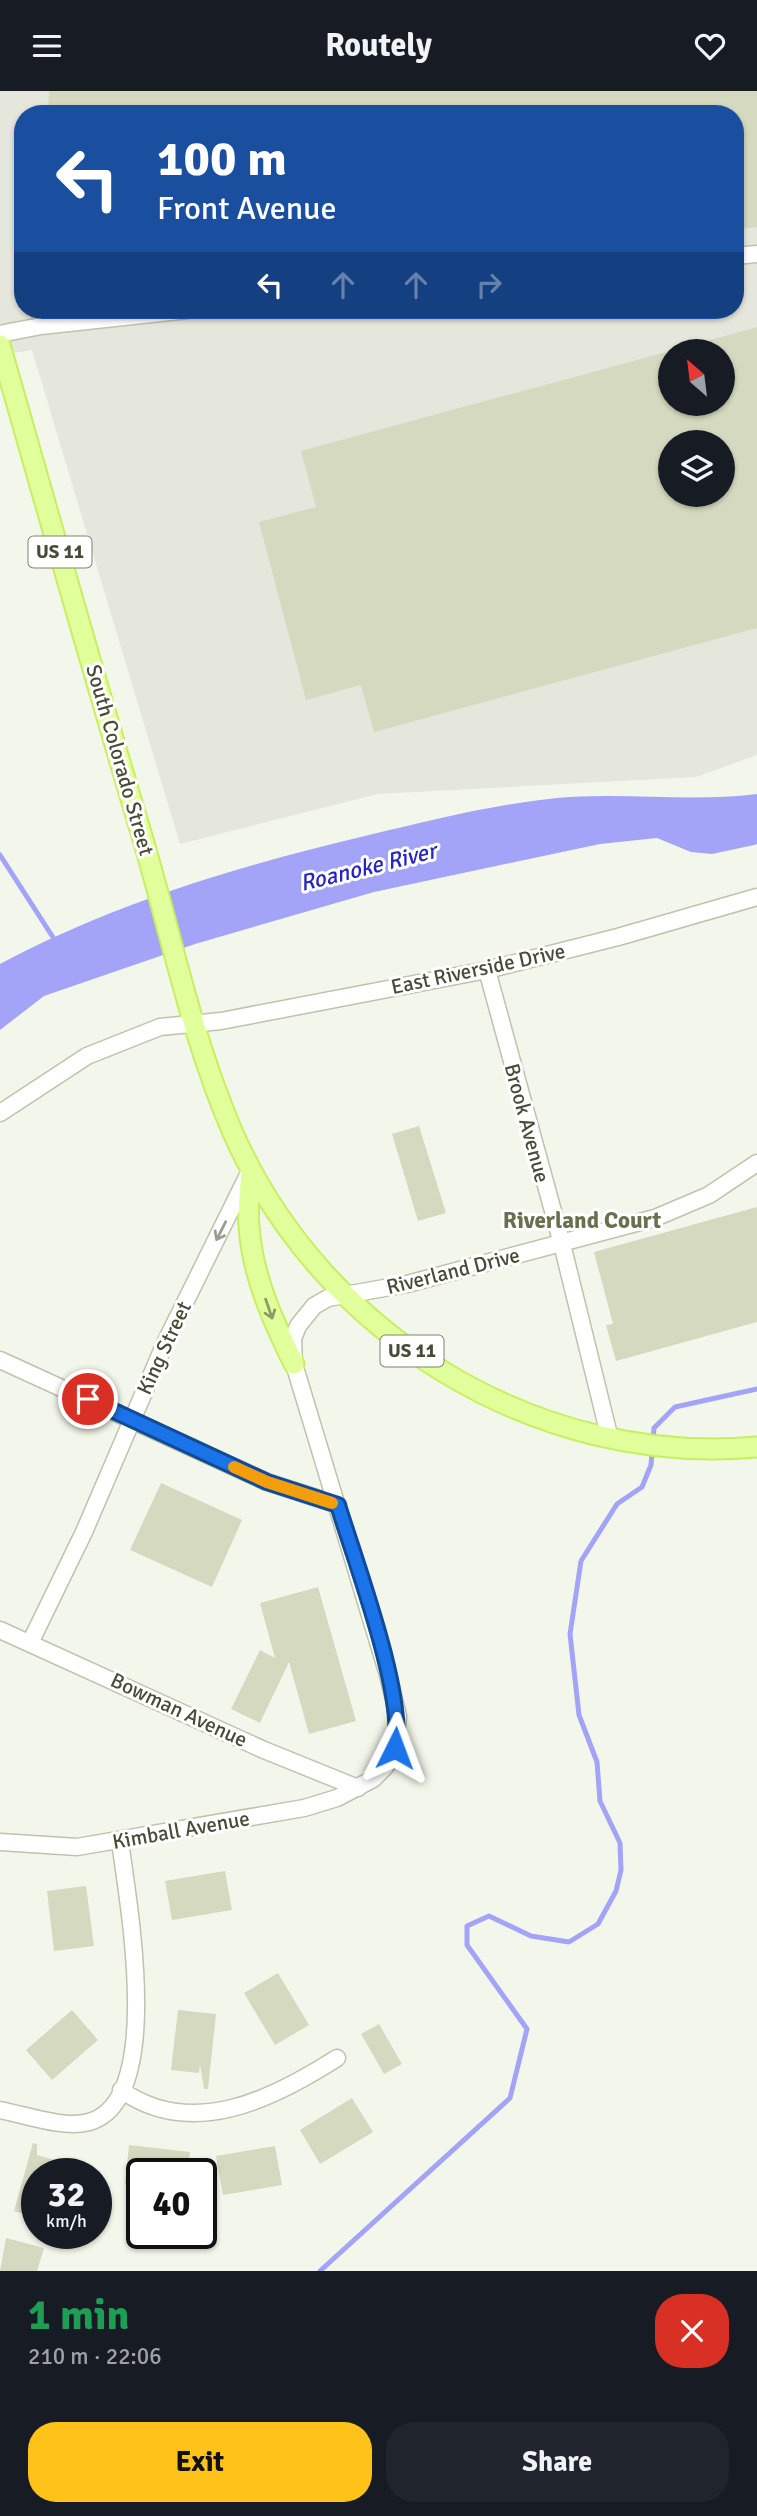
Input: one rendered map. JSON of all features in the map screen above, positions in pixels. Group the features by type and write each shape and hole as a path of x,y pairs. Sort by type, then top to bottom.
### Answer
{"main road":[{"name":"South Colorado Street","path":"0,345 185,991 216,1090 251,1170"},
{"name":"US 11","path":"251,1170 298,1244 341,1294 373,1322 461,1382 547,1421 637,1445 666,1448 757,1447"},
{"path":"251,1170 249,1226 257,1269 270,1314 294,1364"}],"street":[{"path":"0,334 41,326 105,319"},
{"name":"East Riverside Drive","path":"0,1113 87,1056 131,1036 196,1021 221,1021 487,970 618,937 757,897"},
{"name":"Brook Avenue","path":"487,970 562,1244 610,1439"},
{"name":"Riverland Drive","path":"341,1294 407,1284 562,1244 686,1207 757,1163"},
{"name":"King Street","path":"30,1643 84,1532 166,1341 251,1170"},
{"path":"341,1294 314,1306 304,1316 293,1339 294,1364 338,1505 398,1716 398,1732 389,1761 373,1779 358,1788"},
{"path":"0,1360 267,1482 338,1505"},
{"name":"Bowman Avenue","path":"0,1630 264,1750 358,1788"},
{"name":"Kimball Avenue","path":"0,1842 47,1848 120,1841 304,1808 358,1788"},
{"path":"0,2110 86,2123 112,2108 121,2090 134,2041 138,2007 137,1974 120,1841"},
{"path":"121,2090 156,2110 191,2115 212,2112 271,2094 337,2057"}],"shaded area":[{"path":"0,91 757,91 757,755 696,777 377,794 180,844 32,350 0,355"}],"water":[{"name":"Roanoke River","path":"757,794 757,844 754,845 712,854 691,852 657,838 600,844 374,892 195,944 44,996 0,1030 0,964 89,922 180,887 369,835 519,803 567,797 703,797"}],"building":[{"path":"49,91 757,91 757,227 744,229 744,105 48,105"},
{"path":"757,327 757,628 374,732 361,685 306,700 259,522 316,507 301,451 658,354 658,417 735,417 735,339 714,339"},
{"path":"419,1126 446,1213 418,1221 392,1134"},
{"path":"757,1207 757,1322 616,1361 606,1325 613,1324 594,1252"},
{"path":"161,1483 242,1520 212,1587 130,1550"},
{"path":"318,1587 356,1721 309,1734 289,1662 260,1723 231,1709 260,1650 275,1658 260,1603"},
{"path":"225,1871 232,1910 172,1920 165,1881"},
{"path":"86,1886 94,1946 54,1951 47,1891"},
{"path":"278,1973 309,2025 275,2045 244,1993"},
{"path":"72,2010 98,2040 52,2080 26,2050"},
{"path":"178,2010 216,2014 208,2089 204,2089 200,2064 199,2073 171,2070"},
{"path":"379,2024 402,2064 384,2074 361,2034"},
{"path":"352,2098 373,2132 320,2164 300,2130"},
{"path":"33,2143 37,2144 37,2155 48,2158 29,2158"},
{"path":"129,2145 190,2152 189,2158 128,2158"},
{"path":"275,2146 282,2185 223,2195 216,2156"},
{"path":"21,2186 21,2213 14,2211"},
{"path":"6,2238 21,2242 21,2249 44,2249 37,2271 0,2271"}],"waterway":[{"path":"0,855 56,942"},
{"path":"320,2271 510,2098 527,2029 467,1945 467,1926 489,1916 531,1936 569,1942 598,1924 616,1891 621,1870 620,1843 600,1801 597,1762 579,1715 570,1634 581,1561 617,1504 642,1487 651,1465 654,1428 675,1407 757,1389"}],"slow traffic":[{"path":"234,1467 267,1482 332,1503"}],"district":[{"name":"Riverland Court","path":"582,1220"}],"route":[{"path":"88,1399 267,1482 338,1505 398,1716 395,1748"}]}
